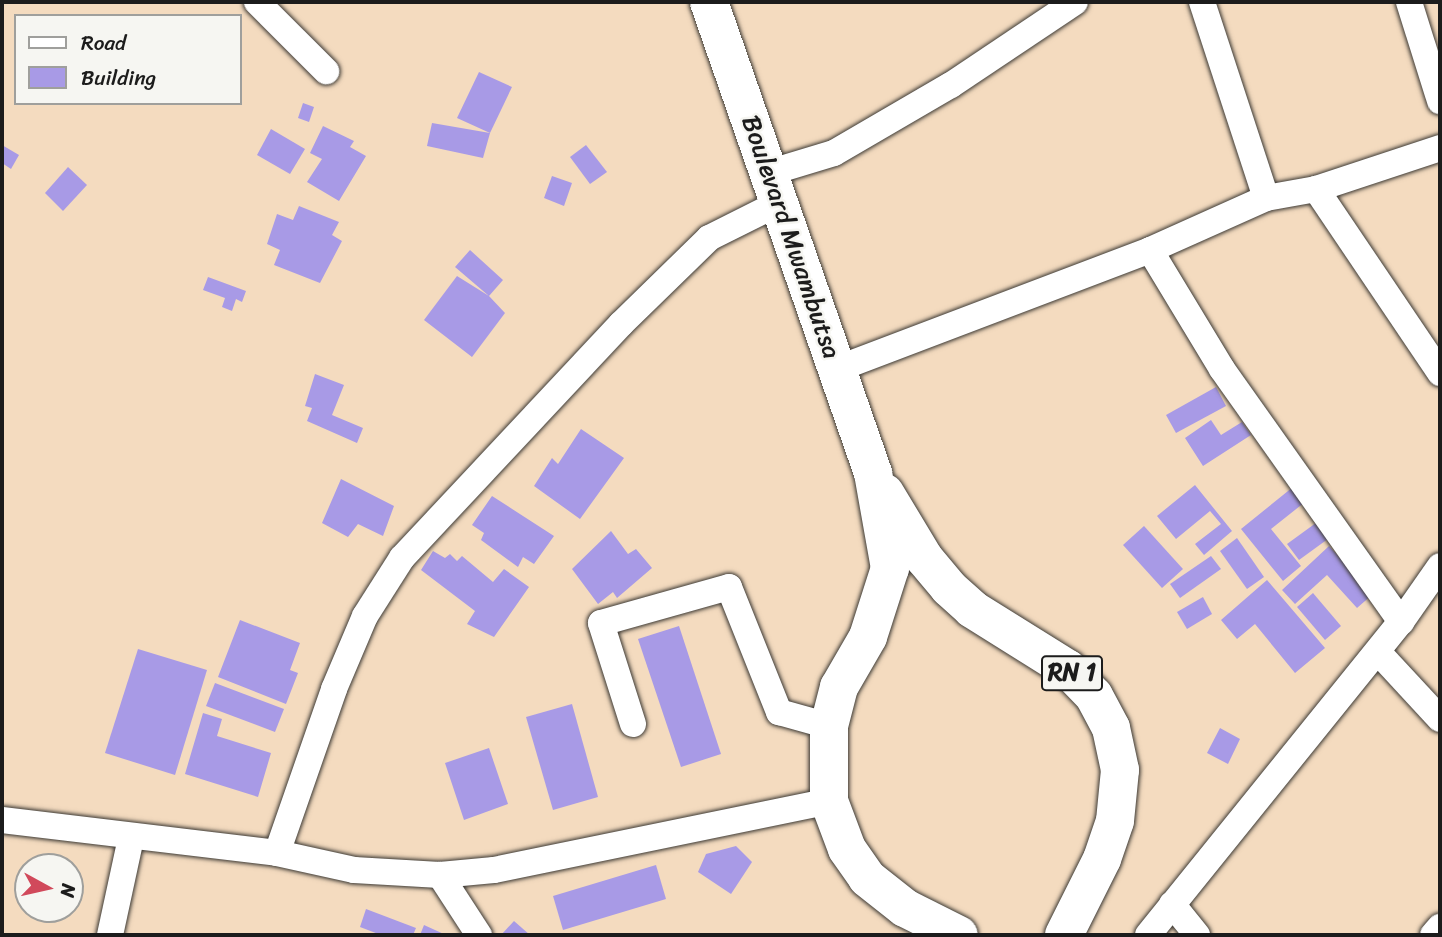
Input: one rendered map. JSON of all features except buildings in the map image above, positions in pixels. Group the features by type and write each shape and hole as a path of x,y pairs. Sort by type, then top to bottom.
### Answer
{"highway":[{"name":"Boulevard Mwambutsa","path":"709,2 873,473 890,568 868,637 839,687 829,726 829,801 847,849 867,878 905,908 959,935"},
{"name":"Boulevard Mwambutsa","path":"873,473 924,558 949,588 972,609 1068,670 1094,696 1111,728 1120,770 1115,821 1102,859 1064,935"}],"street":[{"path":"257,2 326,71"},
{"path":"277,853 344,665 365,616 402,558 709,238 774,188 951,85 1076,2"},
{"path":"1202,2 1266,198"},
{"path":"1409,2 1440,101"},
{"path":"837,369 1150,250 1266,198 1316,189 1440,148"},
{"path":"1316,189 1440,373"},
{"path":"1150,250 1222,369 1401,622"},
{"path":"1148,935 1378,652 1440,566"},
{"path":"633,724 601,623 729,587 779,712 829,726"},
{"path":"1378,652 1440,719"},
{"path":"2,820 131,838 277,853 354,870 440,875 494,870 829,801"},
{"path":"110,935 131,838"},
{"path":"440,875 479,935"},
{"path":"1172,904 1197,935"},
{"path":"1433,935 1440,927"}]}
